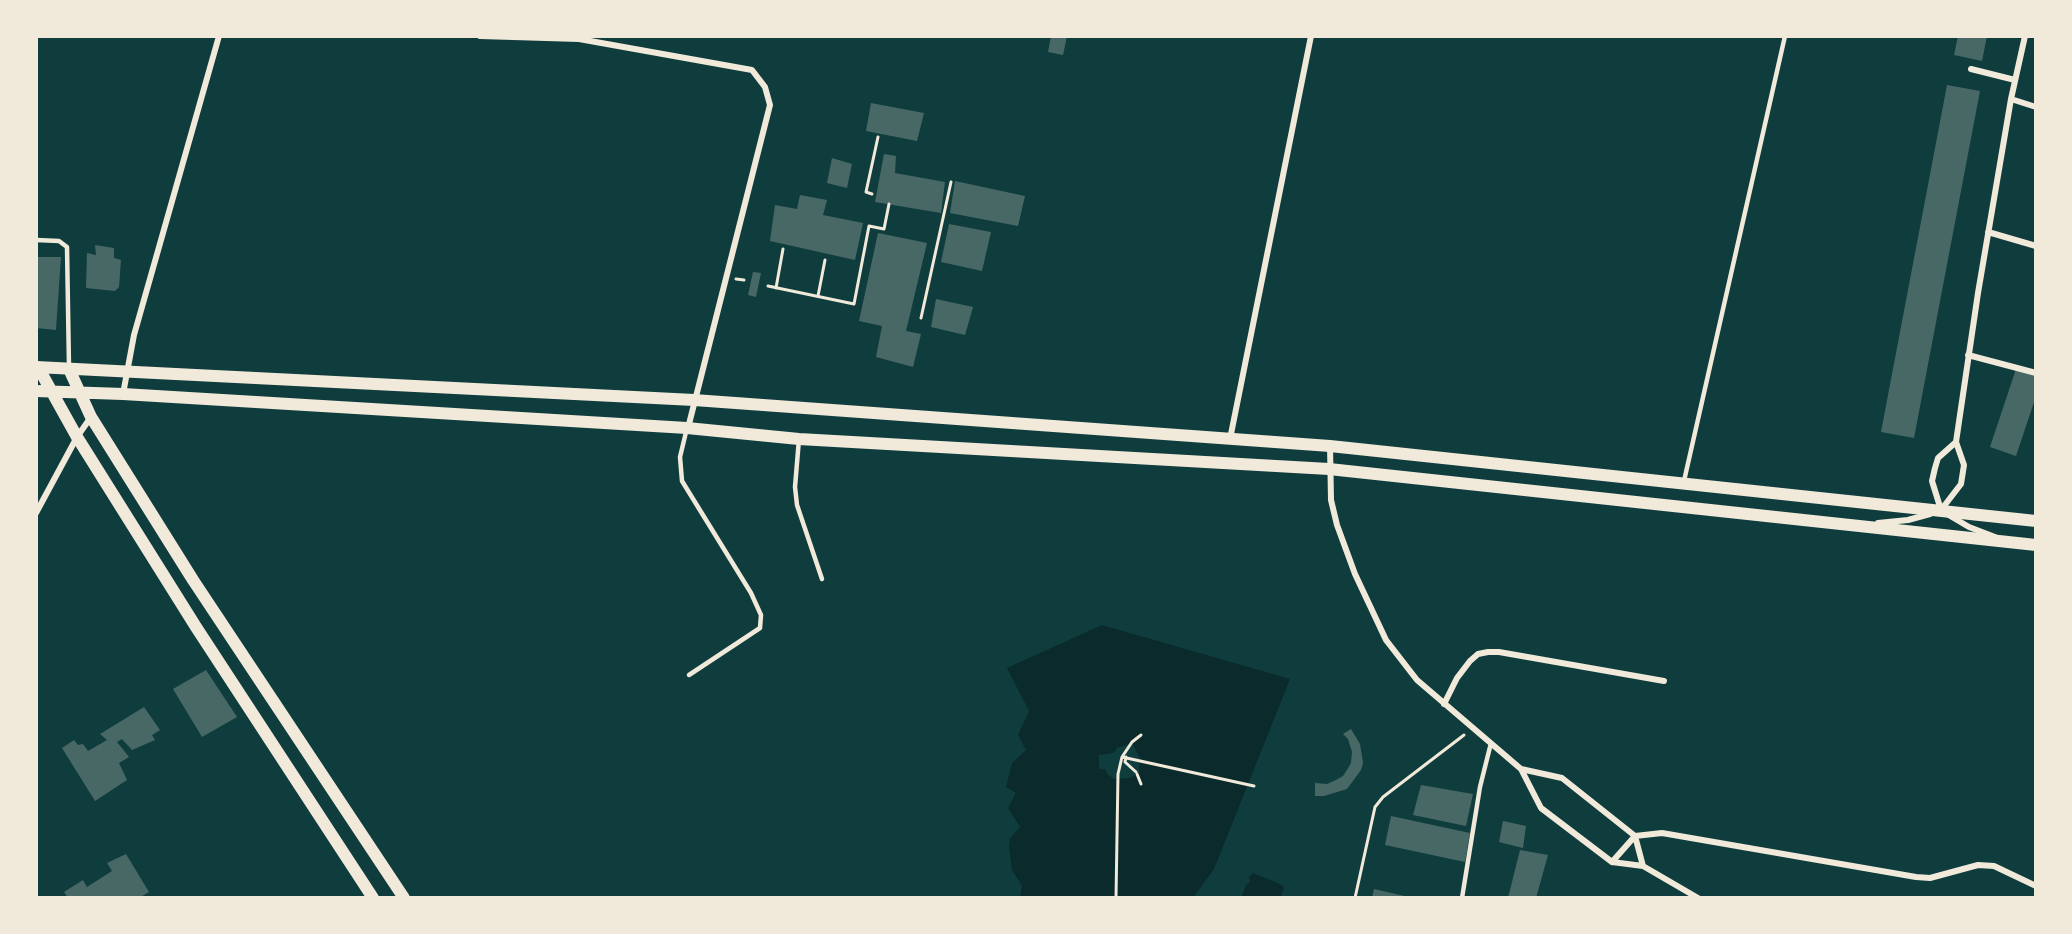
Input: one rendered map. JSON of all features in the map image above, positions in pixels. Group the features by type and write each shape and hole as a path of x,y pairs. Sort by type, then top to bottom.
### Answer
{"main road":[{"path":"37,367 694,400 1330,446 2036,521"},
{"path":"37,367 76,437 373,898"},
{"path":"69,369 91,417 193,580 404,898"},
{"path":"36,391 123,394 687,429 799,439 1329,469 2036,545"},
{"path":"175,592 193,580"}],"street":[{"path":"123,394 134,335 219,36"},
{"path":"480,36 591,41 752,70 765,87 770,105 687,429"},
{"path":"1229,439 1311,36"},
{"path":"1862,525 1908,520 1941,510 1961,484 1964,465 1956,442 1968,356 2011,99 2025,36"},
{"path":"1971,69 2015,80"},
{"path":"2011,99 2036,106"},
{"path":"1988,232 2036,246"},
{"path":"1968,356 2036,373"},
{"path":"36,513 76,437 91,417"},
{"path":"1956,442 1938,458 1932,481 1941,510 1969,527 2010,542"},
{"path":"1330,446 1331,500 1337,525 1355,574 1386,640 1416,680 1521,769 1541,808 1612,862 1643,866 1698,898"},
{"path":"1444,704 1457,678 1470,661 1478,654 1488,652 1664,681"},
{"path":"1521,769 1562,778 1635,836 1643,866"},
{"path":"1612,862 1635,836 1662,833 1923,878 1944,876 1978,865 1994,866 2036,886"}],"lane":[{"path":"1683,484 1785,36"},
{"path":"36,240 59,241 66,247 69,369"},
{"path":"687,429 680,457 682,481 751,593 761,615 760,627 689,675"},
{"path":"799,439 795,487 797,505 822,579"},
{"path":"1462,898 1480,787 1491,743"}],"path":[{"path":"872,194 866,192 878,137"},
{"path":"921,318 951,182"},
{"path":"768,286 854,304 869,226 884,229 889,204"},
{"path":"776,288 783,249"},
{"path":"818,296 825,260"},
{"path":"1355,898 1375,807 1383,797 1473,728"},
{"path":"1141,784 1136,773 1125,762 1132,742 1142,735"},
{"path":"1116,898 1118,774 1122,757 1127,752"},
{"path":"1122,757 1254,786"}],"water":[{"path":"1102,625 1290,679 1214,869 1193,898 1020,898 1022,886 1012,870 1009,847 1010,838 1020,827 1008,808 1016,793 1006,787 1012,763 1026,750 1018,735 1029,711 1007,668","holes":["1132,743 1140,758 1139,772 1130,778 1114,779 1107,774 1105,769 1099,769 1099,755 1114,753 1117,748"]},
{"path":"1253,873 1282,885 1284,888 1280,898 1241,898 1246,885 1250,882 1249,877"}],"building":[{"path":"1051,36 1067,36 1063,55 1048,52"},
{"path":"1958,36 1987,36 1982,61 1954,55"},
{"path":"1947,85 1980,91 1914,438 1881,432"},
{"path":"871,103 924,113 917,141 866,131"},
{"path":"884,154 896,156 895,173 945,182 941,213 875,202"},
{"path":"832,158 852,164 847,188 827,183"},
{"path":"955,181 1025,196 1018,226 950,213"},
{"path":"800,195 827,200 823,215 863,223 855,260 770,241 775,205 797,209"},
{"path":"949,224 991,232 982,271 941,262"},
{"path":"878,233 927,243 906,331 921,334 913,367 876,357 882,326 859,321"},
{"path":"95,245 114,248 114,258 121,260 119,287 115,291 86,288 87,253 96,255"},
{"path":"36,257 61,257 56,330 36,328"},
{"path":"753,272 761,273 756,297 748,295"},
{"path":"936,299 973,307 965,335 931,327"},
{"path":"2016,369 2036,376 2036,396 2016,456 1990,447"},
{"path":"206,670 237,717 202,737 173,689"},
{"path":"144,707 160,730 152,735 155,740 132,750 122,739 117,742 129,757 119,763 127,780 95,801 62,748 74,740 78,745 83,744 88,751 107,740 100,734"},
{"path":"1351,729 1360,744 1363,763 1361,770 1347,789 1324,796 1315,796 1315,783 1327,784 1336,780 1343,776 1351,763 1352,752 1348,739 1343,734"},
{"path":"1421,785 1473,794 1466,826 1413,815"},
{"path":"1391,816 1470,833 1465,862 1385,845"},
{"path":"1503,821 1526,826 1523,848 1499,842"},
{"path":"1520,850 1548,855 1536,898 1508,898"},
{"path":"126,854 149,892 139,898 68,898 64,892 83,880 87,887 112,871 107,863"},
{"path":"1374,889 1409,897 1409,898 1372,898"}]}
